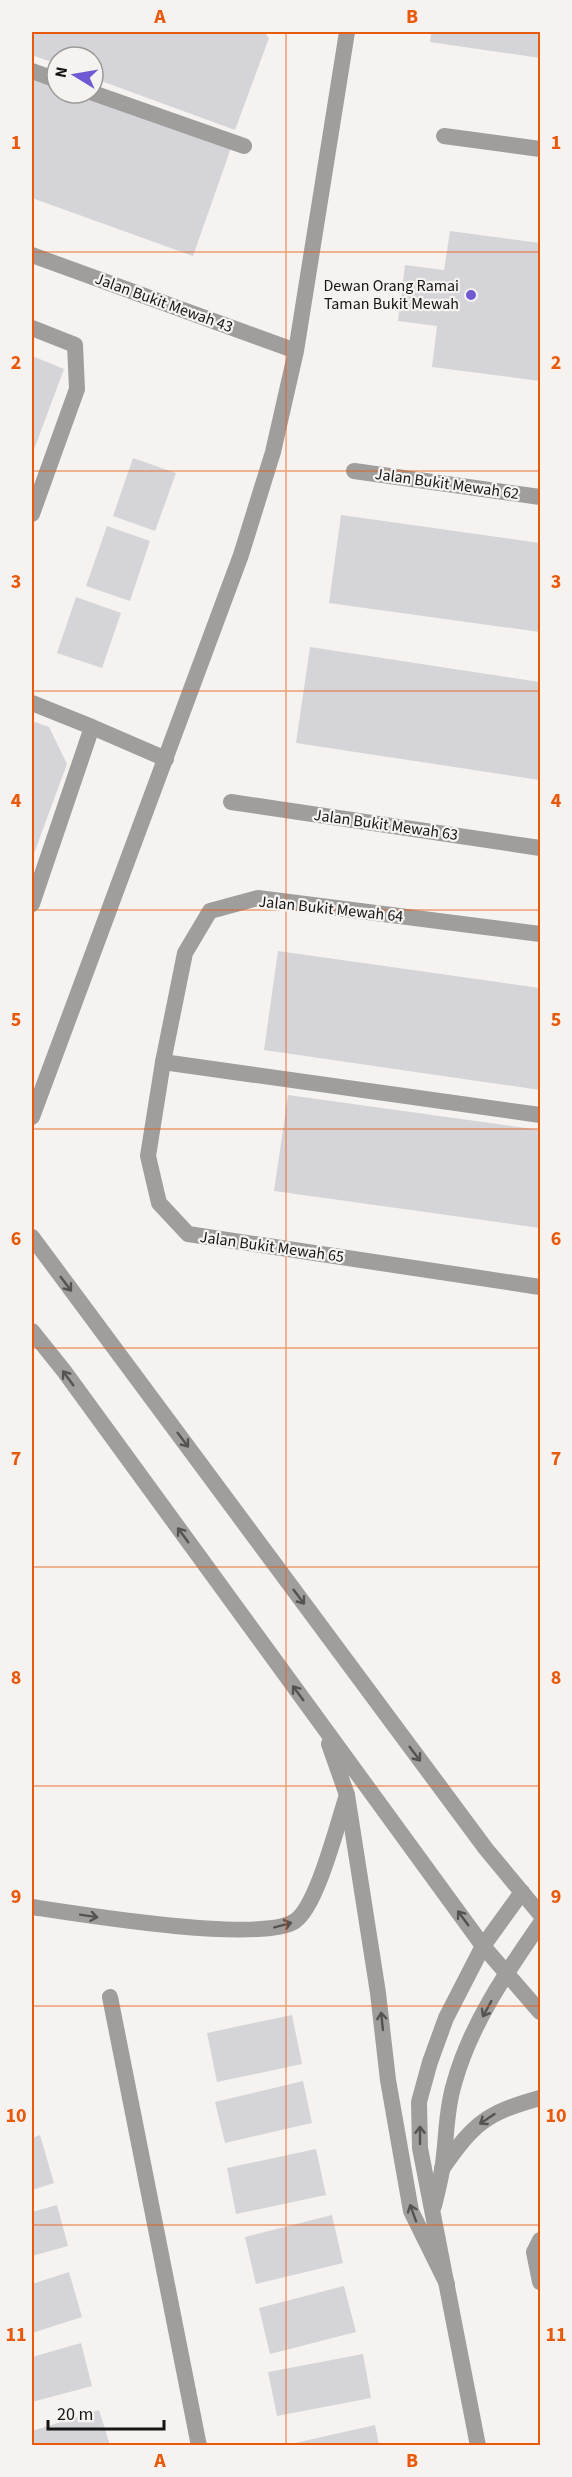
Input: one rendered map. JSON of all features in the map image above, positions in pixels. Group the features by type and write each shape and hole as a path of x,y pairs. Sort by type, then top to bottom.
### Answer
{"street":[{"path":"32,1117 241,555 273,452 296,351 347,32"},
{"path":"105,97 244,146"},
{"path":"444,136 540,149"},
{"name":"Jalan Bukit Mewah 43","path":"32,255 296,351"},
{"path":"32,328 75,345 77,389 32,514"},
{"name":"Jalan Bukit Mewah 62","path":"354,471 540,497"},
{"path":"32,703 166,759"},
{"path":"33,894 92,727"},
{"name":"Jalan Bukit Mewah 63","path":"231,802 540,848"},
{"name":"Jalan Bukit Mewah 64","path":"163,1062 185,953 210,911 258,898 540,934"},
{"path":"163,1062 540,1115"},
{"name":"Jalan Bukit Mewah 65","path":"163,1062 148,1156 159,1203 188,1234 540,1287"},
{"path":"32,1237 478,1839 540,1914"},
{"path":"32,1331 71,1381 483,1946 540,2012"},
{"path":"321,1725 347,1795 378,1993 388,2080 411,2211 447,2284"},
{"path":"32,1907 109,1919 259,1931 296,1921 313,1898 347,1795"},
{"path":"478,2445 420,2148 420,2102 430,2062 446,2018 483,1946 522,1892"},
{"path":"432,2213 442,2169 447,2116 453,2085 475,2029 506,1973 540,1924"},
{"path":"110,1997 199,2445"},
{"path":"442,2169 462,2141 484,2119 508,2107 540,2098"},
{"path":"540,2240 534,2252 540,2282"}],"building":[{"path":"32,32 264,32 269,38 235,130 105,82 105,45 45,45 45,60 32,55"},
{"path":"431,32 540,32 540,58 430,42"},
{"path":"32,77 45,82 45,105 105,105 105,103 231,148 193,256 32,198"},
{"name":"Dewan Orang Ramai Taman Bukit Mewah","path":"450,231 540,243 540,381 432,367 437,326 398,321 405,265 444,270"},
{"path":"32,356 64,369 32,455"},
{"path":"133,458 176,473 155,531 113,516"},
{"path":"341,515 540,543 540,632 329,603"},
{"path":"107,526 150,541 130,601 86,586"},
{"path":"76,597 121,613 102,668 57,653"},
{"path":"310,647 540,682 540,780 296,743"},
{"path":"32,721 49,727 67,764 32,859"},
{"path":"278,951 540,988 540,1090 264,1050"},
{"path":"288,1095 540,1130 540,1228 274,1191"},
{"path":"292,2015 302,2064 217,2082 207,2033"},
{"path":"303,2081 312,2123 225,2143 215,2102"},
{"path":"40,2135 54,2183 32,2190 32,2138"},
{"path":"316,2149 326,2195 236,2214 227,2168"},
{"path":"57,2205 68,2246 32,2256 32,2212"},
{"path":"332,2215 343,2263 256,2284 245,2237"},
{"path":"69,2272 82,2317 32,2333 32,2284"},
{"path":"344,2286 356,2332 270,2354 259,2308"},
{"path":"81,2343 92,2386 32,2402 32,2357"},
{"path":"363,2354 371,2398 277,2416 268,2372"},
{"path":"99,2410 110,2445 32,2445 32,2431"},
{"path":"375,2425 379,2445 286,2445"}],"place":[{"name":"Dewan Orang Ramai Taman Bukit Mewah","path":"471,295"}]}
